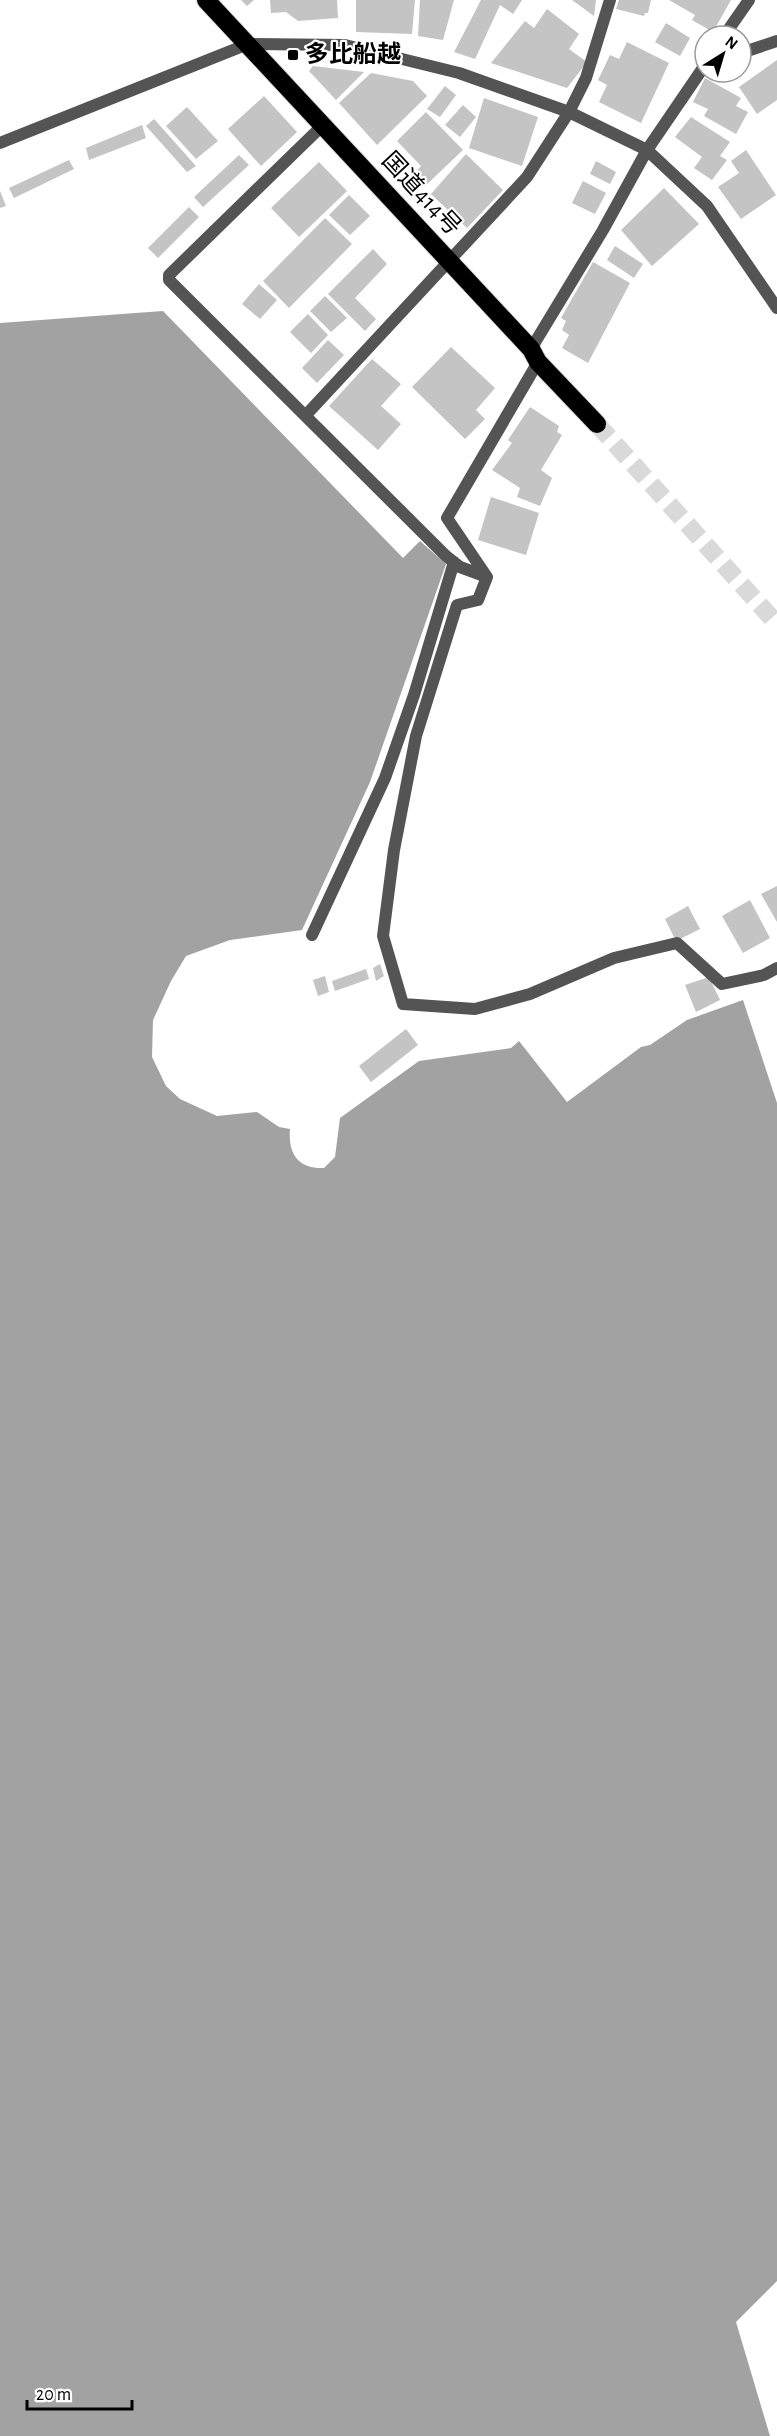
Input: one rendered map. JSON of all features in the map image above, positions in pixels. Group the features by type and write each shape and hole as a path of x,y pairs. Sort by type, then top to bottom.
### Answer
{"highway":[{"name":"国道414号","path":"206,0 324,124 597,424"}],"street":[{"path":"306,415 527,177 569,112 586,78 610,0"},
{"path":"732,24 749,0"},
{"path":"753,49 777,41"},
{"path":"0,143 248,44 345,45 459,73 569,112 647,150 707,206 777,308"},
{"path":"487,577 447,518 647,150 693,81"},
{"path":"324,124 169,275 169,280 454,562 487,577"},
{"path":"312,934 386,778 454,562"},
{"path":"487,577 478,600 457,605 414,748 394,850 383,936 403,1004 475,1009 530,994 614,958 677,943 722,984 764,975 777,968"}],"shaded area":[{"path":"163,311 403,558 420,541 446,564 370,782 302,930 230,940 186,956 171,981 153,1020 152,1057 166,1086 180,1099 217,1116 257,1112 279,1127 290,1129 291,1146 296,1158 307,1166 324,1168 335,1157 340,1118 419,1061 511,1048 519,1041 567,1102 641,1047 650,1045 687,1020 743,1000 777,1103 777,2281 736,2322 770,2436 0,2436 0,323"}],"building":[{"path":"241,0 254,0 247,6"},
{"path":"270,0 337,0 338,18 298,21 286,12 271,13"},
{"path":"356,0 415,0 412,34 356,32"},
{"path":"420,0 454,0 443,40 418,36"},
{"path":"481,0 522,0 513,14 500,5 475,59 454,52"},
{"path":"572,0 596,0 594,16"},
{"path":"619,0 651,0 648,13 644,16 616,9"},
{"path":"669,0 731,0 718,24 699,24 692,20 695,15"},
{"path":"547,9 579,34 569,49 587,62 567,88 491,63 525,21 534,28"},
{"path":"666,23 690,38 680,56 655,42"},
{"path":"627,42 669,63 641,123 599,102 607,85 598,80 610,55 619,59"},
{"path":"777,60 777,100 757,114 739,87 743,84 753,84 753,77"},
{"path":"313,66 364,72 336,100 309,71"},
{"path":"371,73 413,81 427,96 377,145 339,103"},
{"path":"702,84 716,84 741,98 736,106 748,112 736,134 704,116 708,109 693,102"},
{"path":"445,86 456,95 440,117 427,109"},
{"path":"264,96 297,132 261,166 228,129"},
{"path":"484,98 538,117 522,166 469,148"},
{"path":"463,105 476,117 460,137 445,125"},
{"path":"187,107 218,141 196,159 166,126"},
{"path":"426,112 463,150 424,187 412,176 421,166 397,141"},
{"path":"691,117 730,142 720,156 727,160 712,180 694,168 702,157 675,137"},
{"path":"154,119 196,166 187,172 146,126"},
{"path":"142,125 146,138 89,160 86,148"},
{"path":"746,150 776,195 741,219 718,187 739,173 731,161"},
{"path":"466,154 503,190 467,228 431,194"},
{"path":"239,155 249,165 203,207 194,197"},
{"path":"69,160 74,169 14,198 9,188"},
{"path":"596,161 616,172 610,184 590,174"},
{"path":"319,162 347,191 299,237 271,208"},
{"path":"583,181 606,193 595,214 572,203"},
{"path":"664,188 699,224 652,266 621,230"},
{"path":"0,191 6,206 0,208"},
{"path":"349,195 370,216 350,235 329,215"},
{"path":"189,207 199,217 158,258 148,248"},
{"path":"325,218 352,244 289,308 263,281"},
{"path":"615,246 643,264 634,278 607,260"},
{"path":"373,249 387,264 355,298 376,319 365,331 328,294"},
{"path":"593,262 630,283 588,363 562,348 569,335 562,330 566,321 561,318"},
{"path":"259,284 277,300 260,319 242,304"},
{"path":"325,296 347,318 331,332 310,311"},
{"path":"308,314 328,335 311,353 290,332"},
{"path":"328,340 344,355 317,383 302,368"},
{"path":"451,347 495,388 476,410 485,419 465,439 412,387"},
{"path":"372,359 401,384 381,406 401,424 378,450 329,406"},
{"path":"530,407 559,426 557,432 562,435 541,470 552,478 540,506 517,497 520,488 492,470 512,443 508,440"},
{"path":"491,497 539,513 526,555 478,540"},
{"path":"777,886 777,922 761,894"},
{"path":"750,900 770,938 743,953 722,916"},
{"path":"688,906 700,929 676,941 665,919"},
{"path":"380,964 384,976 376,981 373,968"},
{"path":"366,969 369,979 335,991 332,981"},
{"path":"325,976 329,992 318,996 313,980"},
{"path":"709,977 720,1000 696,1012 685,985"},
{"path":"406,1029 418,1045 371,1082 359,1066"}],"tunnel":[{"path":"597,424 777,624"}],"place":[{"name":"多比船越","path":"293,55"}]}
